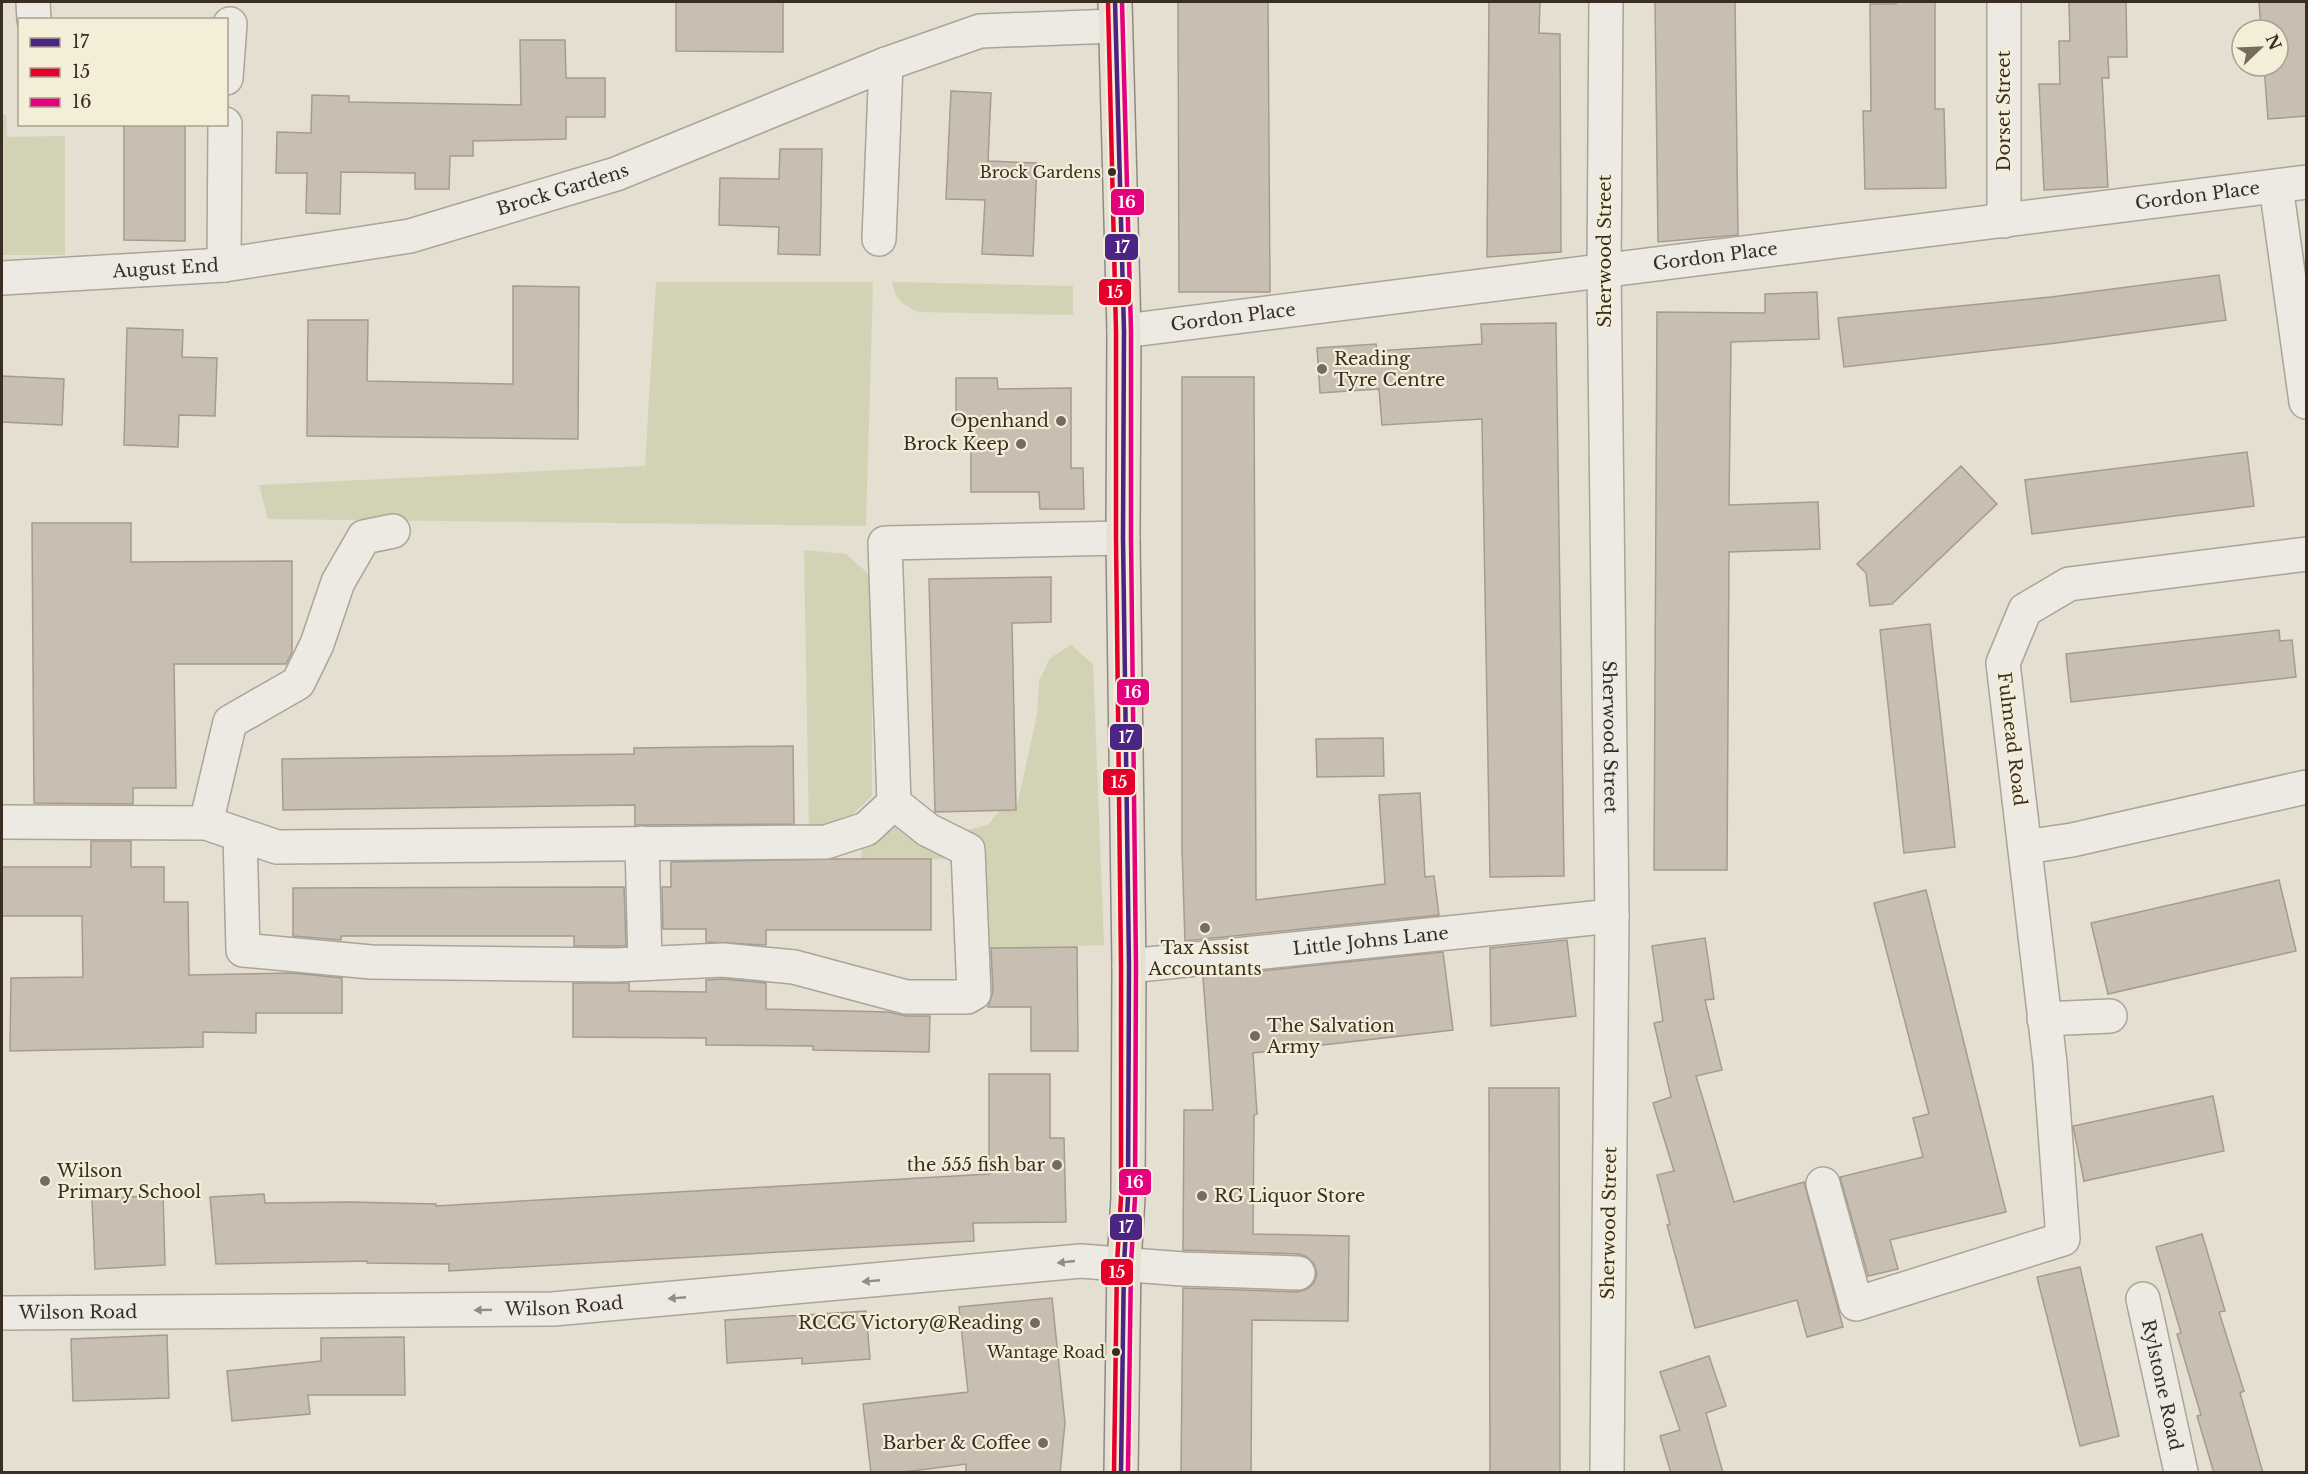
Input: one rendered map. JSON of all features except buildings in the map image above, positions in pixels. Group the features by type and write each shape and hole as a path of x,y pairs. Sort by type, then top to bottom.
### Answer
{"main road":[{"path":"1115,14 1124,332 1123,538 1130,966 1128,1198 1124,1263 1121,1473"}],"street":[{"path":"33,2 34,18"},
{"name":"Sherwood Street","path":"1606,2 1604,271 1612,916 1607,1473"},
{"name":"Dorset Street","path":"2004,2 2004,221"},
{"name":"Brock Gardens","path":"224,265 410,237 616,174 886,64 980,30 1115,14"},
{"path":"228,51 230,24"},
{"path":"879,239 886,64"},
{"name":"August End","path":"2,278 224,265 225,126"},
{"path":"2291,184 2307,402"},
{"name":"Gordon Place","path":"1124,332 2291,184"},
{"path":"206,823 230,722 298,683 317,644 338,582 364,537 393,531"},
{"path":"2,822 206,823 277,847 826,842 866,829 894,803 885,543 1123,538"},
{"name":"Fulmead Road","path":"1823,1184 1856,1304 2063,1239 2050,1063 2003,663 2025,610 2069,584 2307,554"},
{"path":"2025,848 2072,840 2307,788"},
{"path":"240,835 243,950 370,962 645,963 723,960 794,967 906,997 967,997 974,993 968,850 928,830 894,803"},
{"path":"642,843 645,963"},
{"name":"Little Johns Lane","path":"1130,966 1612,916"},
{"path":"2044,1019 2110,1016"},
{"name":"Wilson Road","path":"2,1313 553,1309 1081,1261 1183,1269 1298,1273"},
{"name":"Rylstone Road","path":"2143,1299 2181,1473"}],"green space":[{"path":"2,115 6,115 7,137 65,136 65,255 2,255"},
{"path":"656,282 873,282 866,526 268,519 259,485 645,466"},
{"path":"892,282 1073,286 1073,315 918,312 900,301"},
{"path":"804,550 846,554 872,577 872,796 850,817 809,834"},
{"path":"1071,645 1093,664 1104,945 987,948 957,859 861,859 863,819 905,801 925,840 988,825 999,811 1016,810 1037,715 1039,681 1050,658"}],"transit line":[{"name":"15","path":"1108,2 1116,331 1121,966 1121,1198 1117,1263 1114,1472"},
{"name":"17","path":"1115,2 1124,331 1123,538 1129,966 1128,1198 1124,1263 1121,1472"},
{"name":"16","path":"1122,2 1131,331 1136,966 1135,1198 1131,1263 1128,1472"}],"place":[{"name":"Brock Gardens","path":"1112,172"},
{"name":"Reading Tyre Centre","path":"1322,369"},
{"name":"Openhand","path":"1061,421"},
{"name":"Brock Keep","path":"1021,444"},
{"name":"Tax Assist Accountants","path":"1205,928"},
{"name":"The Salvation Army","path":"1255,1036"},
{"name":"the 555 fish bar","path":"1057,1165"},
{"name":"Wilson Primary School","path":"45,1181"},
{"name":"RG Liquor Store","path":"1202,1196"},
{"name":"RCCG Victory@Reading","path":"1035,1323"},
{"name":"Wantage Road","path":"1116,1352"},
{"name":"Barber & Coffee","path":"1043,1443"}]}
